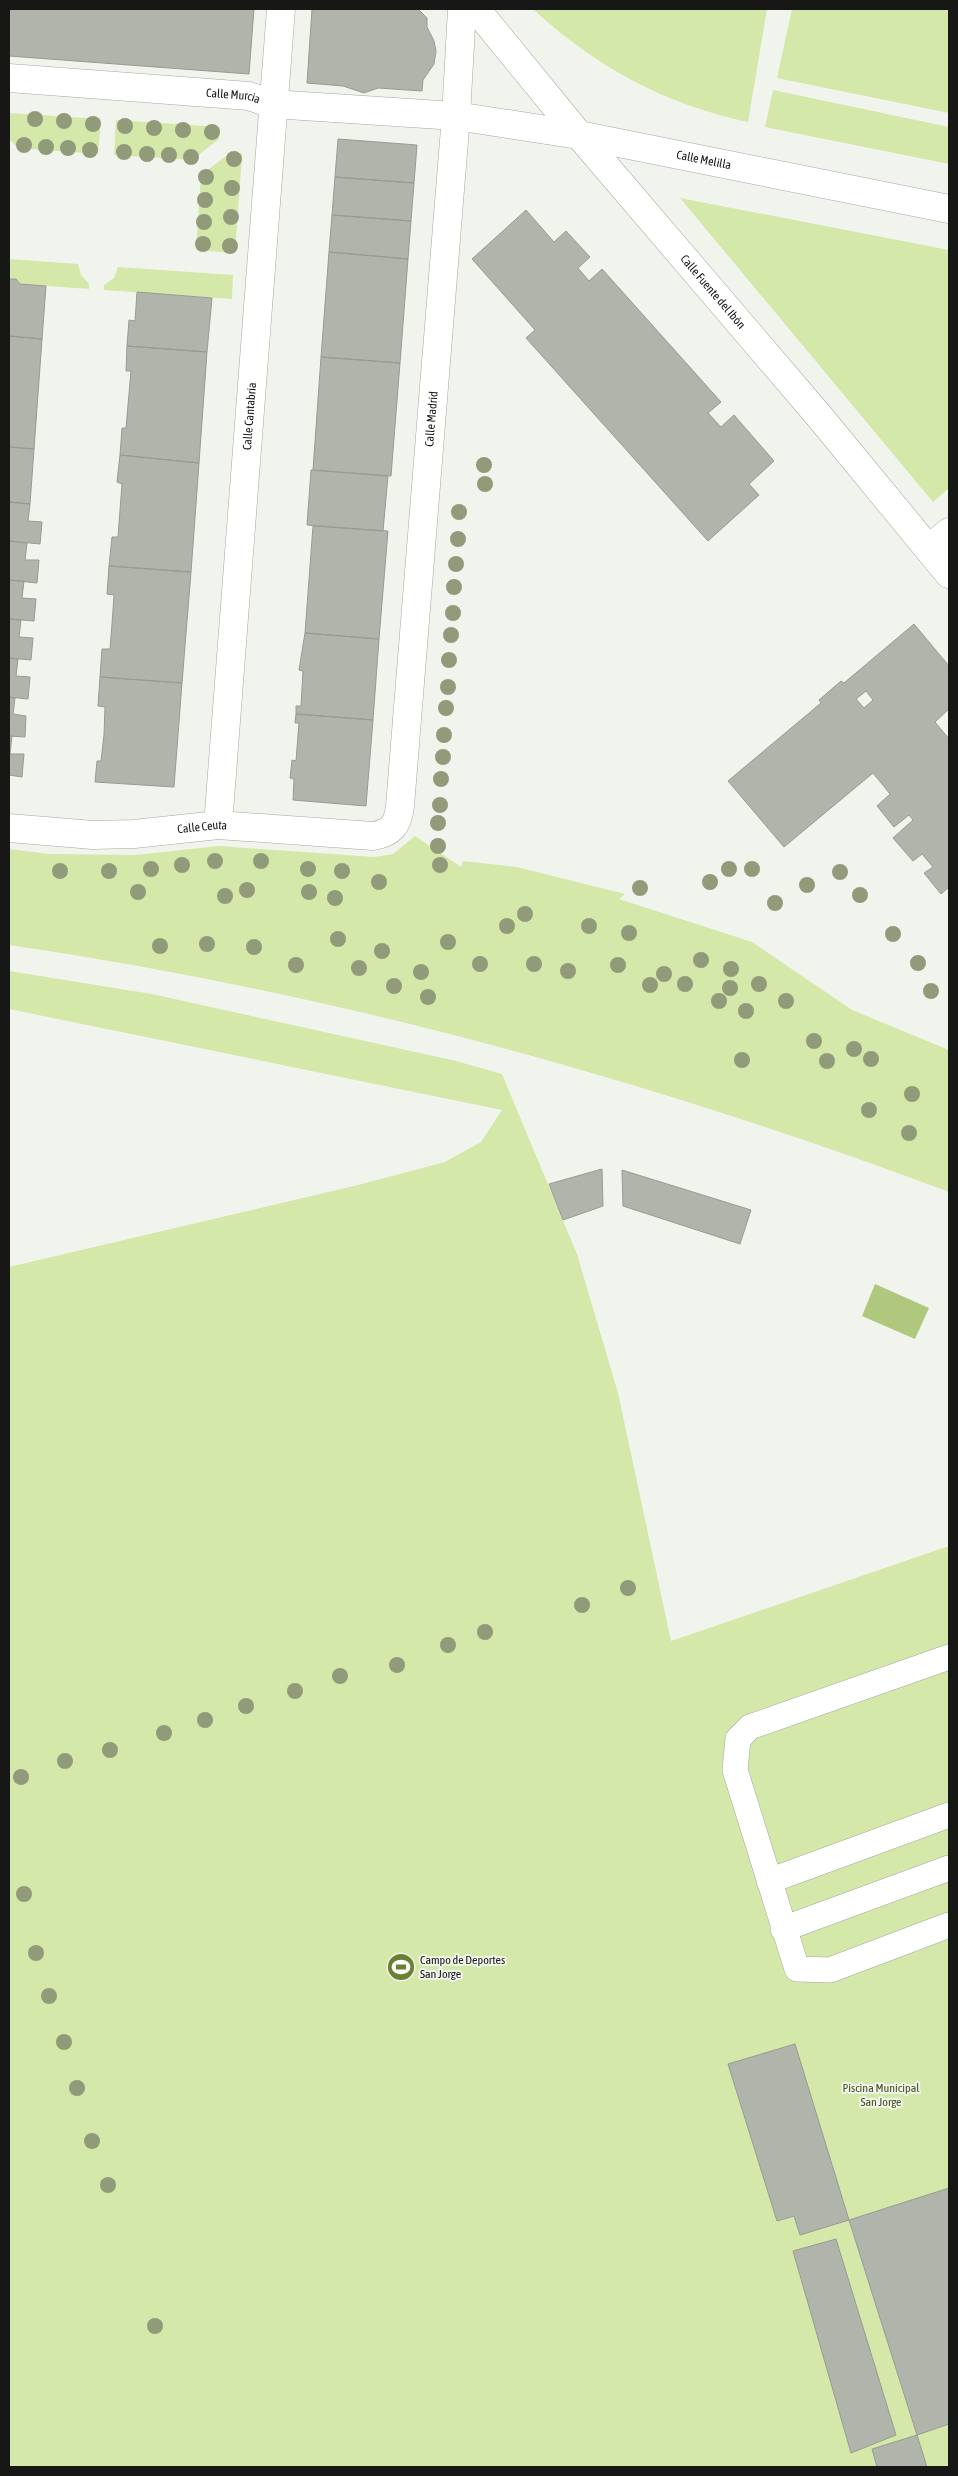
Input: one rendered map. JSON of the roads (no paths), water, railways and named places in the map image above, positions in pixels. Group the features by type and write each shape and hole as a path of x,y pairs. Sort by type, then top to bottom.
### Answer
{"street":[{"name":"Calle Cantabria","path":"218,825 272,104 281,9"},
{"name":"Calle Madrid","path":"393,829 398,819 400,806 456,116 462,9"},
{"name":"Calle Fuente del Ibón","path":"476,9 579,135 939,540 949,574"},
{"name":"Calle Murcia","path":"9,78 249,96 272,104 456,116"},
{"name":"Calle Melilla","path":"456,116 579,135 949,209"},
{"name":"Calle Ceuta","path":"9,828 50,833 126,834 218,825 373,836 385,834 393,829"}],"lane":[{"path":"949,1657 750,1727 738,1739 735,1770 797,1969 813,1971 830,1970 949,1925"},
{"path":"769,1881 949,1815"},
{"path":"784,1929 949,1868"}],"place":[{"name":"Campo de Deportes San Jorge","path":"401,1967"}],"park label":[{"name":"Piscina Municipal San Jorge","path":"881,2095"}]}
